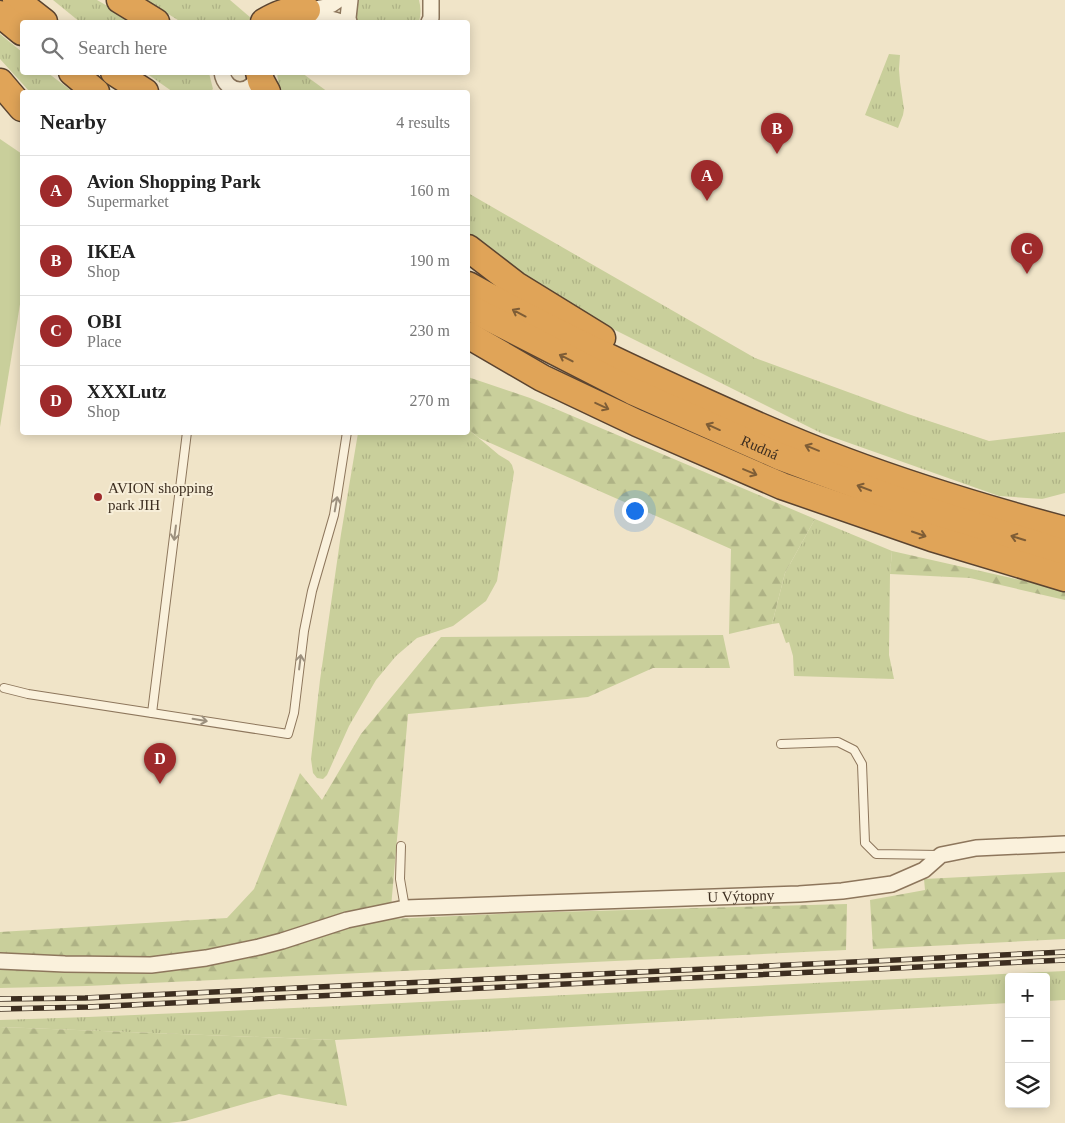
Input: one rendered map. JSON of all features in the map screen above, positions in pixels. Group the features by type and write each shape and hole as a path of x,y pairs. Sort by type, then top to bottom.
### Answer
{"highway":[{"path":"16,0 41,20"},
{"path":"120,0 153,20"},
{"path":"267,20 276,14 291,10 293,20"},
{"path":"0,14 20,30"},
{"path":"76,75 94,90"},
{"path":"111,75 131,90"},
{"path":"119,75 142,90"},
{"path":"259,75 266,90"},
{"path":"271,75 273,90"},
{"path":"0,82 20,106"},
{"path":"470,250 516,284 657,372 769,430"},
{"path":"470,286 522,315 649,377 844,461 990,510 1065,530"},
{"name":"Rudná","path":"470,308 632,391 781,457 945,516 1065,553"},
{"name":"Rudná","path":"470,336 542,378 637,423 782,486 932,538 1065,578"},
{"path":"470,355 542,378"},
{"path":"990,510 1042,514 1065,509"}],"street":[{"path":"293,20 330,6 338,0"},
{"path":"348,20 350,0"},
{"path":"293,20 308,18 335,20"},
{"path":"223,75 229,90"},
{"path":"241,90 251,87 256,82 257,75"},
{"name":"U Výtopny","path":"0,961 150,965 206,958 282,941 346,920 405,908 842,891 892,884 924,870 941,855 976,848 1065,844"}],"lane":[{"path":"152,713 188,435"},
{"path":"4,688 28,694 288,734 294,713 304,631 312,591 334,516 347,435"},
{"path":"781,744 838,742 854,750 862,764 866,843 876,854 941,855"},
{"path":"401,846 400,879 405,908"}],"green space":[{"path":"53,0 97,0 132,20 78,20"},
{"path":"146,0 230,0 251,18 248,20 178,20"},
{"path":"356,0 419,0 419,20 356,20 354,9"},
{"path":"0,34 20,50 20,75 51,75 70,90 28,90 0,59"},
{"path":"889,54 900,55 899,69 904,109 898,128 865,115"},
{"path":"149,75 210,75 213,89 212,90 170,90"},
{"path":"277,75 305,75 325,90 280,90"},
{"path":"0,139 20,153 20,304 0,427"},
{"path":"470,194 755,358 908,414 989,441 1065,432 1065,493 1042,499 999,496 821,433 561,303 470,235"},
{"path":"470,378 530,398 815,519 785,573 772,624 729,634 731,549 479,438 470,431"},
{"path":"470,431 512,465 514,472 497,581 486,601 453,626 417,638 396,656 376,680 349,726 327,775 323,779 317,778 313,773 311,759 320,680 358,435 470,435"},
{"path":"815,519 892,551 889,655 894,679 794,676 793,656 789,642 786,643 779,623 772,624 785,573"},
{"path":"892,551 1065,590 1065,600 970,578 890,574"},
{"path":"723,635 730,668 653,668 588,697 408,714 390,919 518,913 847,904 846,950 87,986 0,988 0,932 227,918 254,889 300,773 322,800 361,734 441,637"},
{"path":"1065,872 1065,939 873,949 870,900 925,890 924,879"},
{"path":"1065,971 1065,1000 1050,1001 1050,973 1024,973"},
{"path":"1005,974 1005,1003 335,1040 0,1027 0,1020 339,1006"},
{"path":"0,1027 335,1040 347,1106 279,1094 185,1121 169,1123 0,1123"}],"railway":[{"path":"0,999 85,998 1065,952"},
{"path":"0,1009 88,1007 1065,960"}],"place":[{"name":"IKEA","path":"777,154"},
{"name":"Avion Shopping Park","path":"707,201"},
{"name":"OBI","path":"1027,274"},
{"name":"AVION shopping park JIH","path":"98,497"},
{"name":"XXXLutz","path":"160,784"}]}
